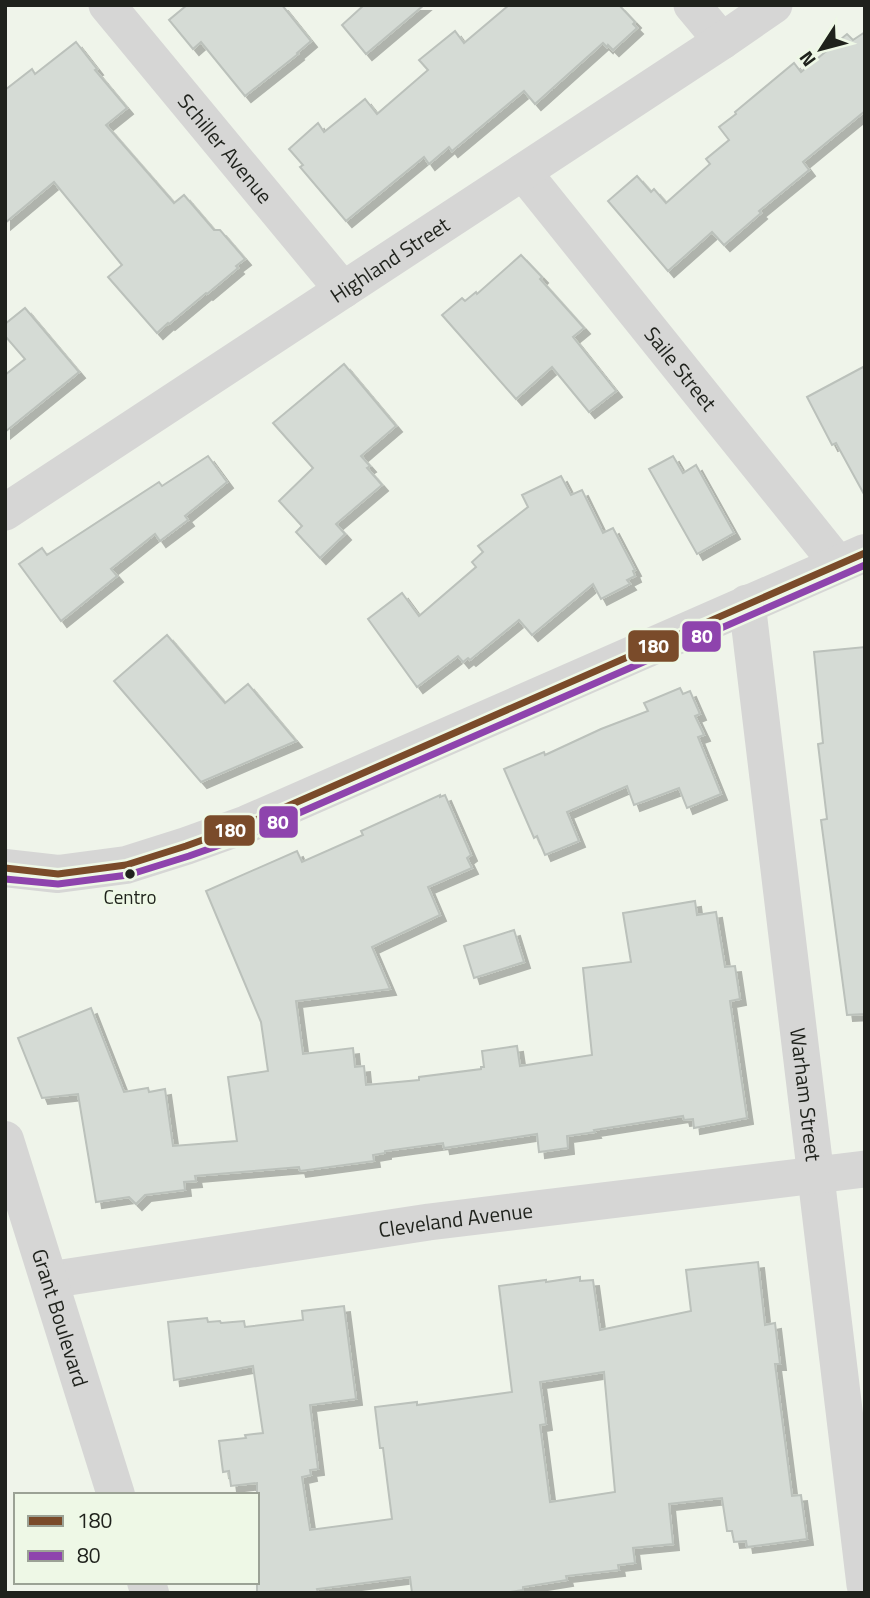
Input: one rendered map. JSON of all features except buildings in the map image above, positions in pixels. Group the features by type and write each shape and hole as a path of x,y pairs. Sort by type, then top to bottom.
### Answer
{"street":[{"name":"Schiller Avenue","path":"107,5 343,290"},
{"path":"692,5 722,41"},
{"name":"Highland Street","path":"5,512 774,5"},
{"name":"Saile Street","path":"523,172 852,558"},
{"path":"5,868 58,874 126,865 247,824 852,558"},
{"name":"Warham Street","path":"747,603 865,1585"},
{"name":"Grant Boulevard","path":"5,1140 115,1493"},
{"name":"Cleveland Avenue","path":"49,1280 429,1222 865,1169"}],"transit line":[{"name":"180","path":"5,868 58,874 126,865 247,824 865,553"},
{"name":"80","path":"5,879 58,884 128,875 251,834 865,565"}],"place":[{"name":"Centro","path":"130,874"}]}
